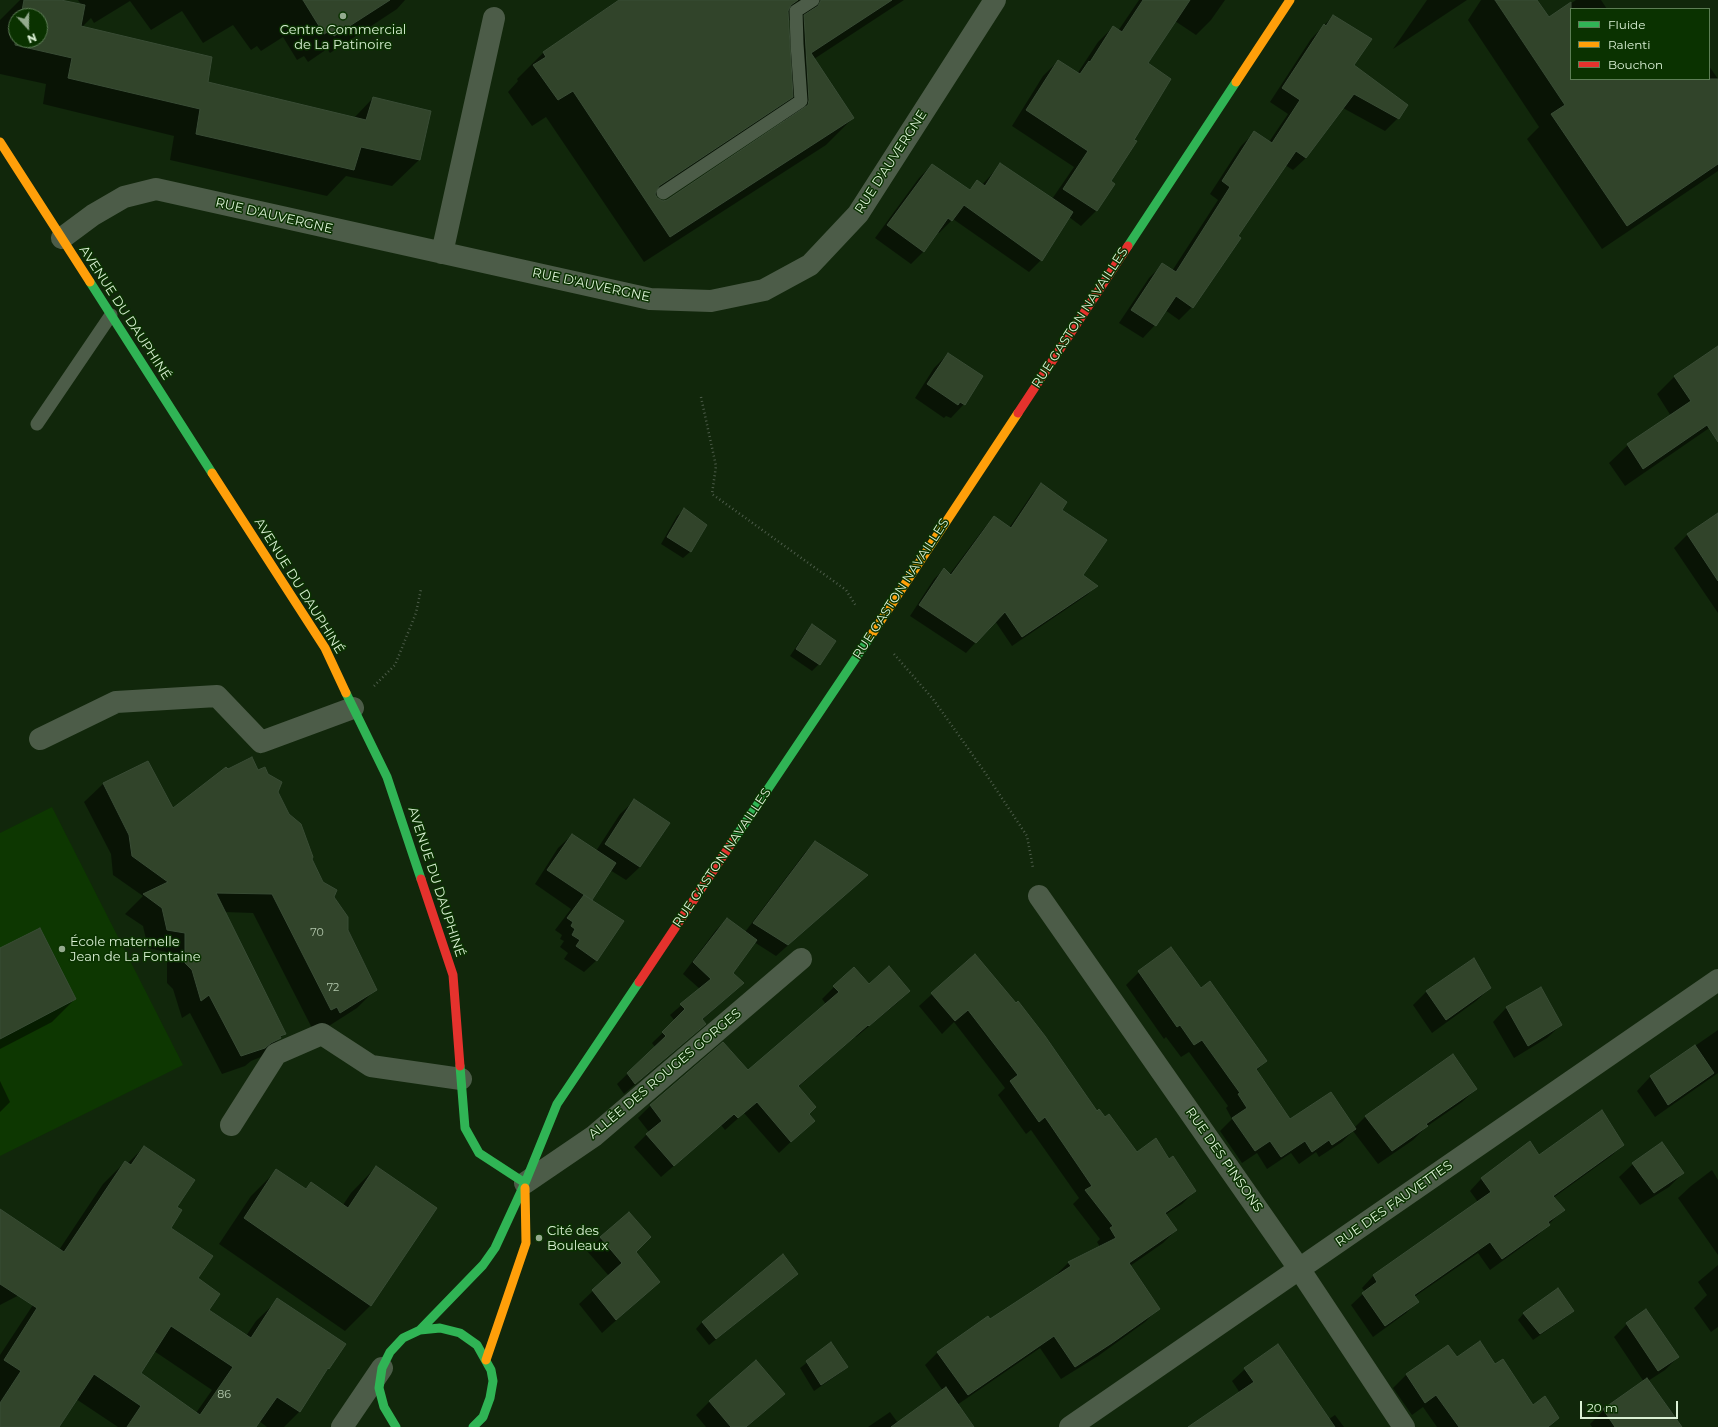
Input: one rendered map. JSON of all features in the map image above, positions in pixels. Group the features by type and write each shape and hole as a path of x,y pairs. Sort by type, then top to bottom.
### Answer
{"street":[{"name":"RUE D'AUVERGNE","path":"62,238 93,215 124,197 156,189 650,299 711,300 764,290 810,265 858,214 996,0"},
{"name":"RUE GASTON NAVAILLES","path":"420,1330 483,1265 495,1248 525,1183 557,1104 874,631 1290,0"},
{"path":"442,253 494,18"},
{"name":"AVENUE DU DAUPHINÉ","path":"0,142 325,648 387,777 453,975 465,1128 479,1153 525,1183"},
{"path":"40,739 116,702 217,696 262,742 353,708"},
{"name":"RUE DES PINSONS","path":"1039,896 1300,1270 1404,1427"},
{"name":"ALLÉE DES ROUGES GORGES","path":"525,1183 594,1136 801,959"},
{"name":"RUE DES FAUVETTES","path":"1070,1427 1300,1270 1718,980"},
{"path":"231,1125 276,1054 322,1034 371,1066 461,1079"},
{"name":"RUE GASTON NAVAILLES","path":"486,1360 526,1243 525,1183"},
{"path":"342,1427 382,1368 390,1352 403,1338 420,1330 440,1328 460,1333 477,1345 491,1370 493,1382 490,1398 483,1417 473,1427"},
{"path":"382,1368 379,1388 384,1407 396,1427"},
{"path":"483,1417 486,1427"}],"lane":[{"path":"663,193 801,101 796,11 813,0"},
{"path":"38,424 111,315"}],"path":[{"path":"701,397 716,466 712,494 846,590 874,631 933,699 984,771 1027,836 1039,896"},
{"path":"353,708 395,665 416,613 421,589"}],"shaded area":[{"name":"École maternelle Jean de La Fontaine","path":"52,807 183,1065 0,1156 0,833"}],"building":[{"path":"24,0 61,0 85,5 81,26 212,57 208,82 366,120 373,97 431,111 420,160 361,147 354,170 196,134 200,109 68,78 72,58 28,48 48,48 48,8 22,8"},
{"name":"Centre Commercial de La Patinoire","path":"303,0 390,0 334,36 331,30 324,34"},
{"path":"619,0 798,0 791,5 788,11 793,97 659,186 655,194 657,198 663,201 667,200 808,105 809,100 804,15 818,6 821,0 892,0 811,53 854,118 670,237 573,91 558,100 533,65 546,57 543,52"},
{"path":"1143,0 1190,0 1148,63 1171,79 1134,140 1137,141 1111,181 1115,184 1097,211 1063,189 1088,151 1026,110 1058,60 1080,74 1089,61 1090,62 1113,26 1122,32"},
{"path":"1495,0 1537,0 1549,17 1571,2 1570,80 1718,79 1718,164 1627,226 1551,114 1565,105"},
{"path":"1333,15 1372,39 1354,65 1408,105 1399,119 1354,94 1306,158 1296,151 1238,236 1241,238 1193,308 1176,296 1156,326 1131,310 1162,263 1176,272 1230,187 1222,181 1254,131 1272,143 1300,100 1282,88 1324,24 1326,26"},
{"path":"1000,163 1073,212 1042,261 964,205 952,221 948,218 924,252 887,225 932,164 970,190 977,180 985,186"},
{"path":"1718,346 1718,442 1707,425 1643,469 1627,444 1691,401 1674,376"},
{"path":"948,353 983,376 965,405 960,402 958,405 927,384"},
{"path":"1041,483 1067,502 1062,510 1107,540 1083,575 1098,586 1022,637 1005,612 976,643 919,605 944,568 951,575 994,516 1011,528"},
{"path":"684,508 707,525 691,552 667,537"},
{"path":"1718,513 1718,581 1687,534"},
{"path":"812,624 836,641 820,665 796,649"},
{"path":"252,757 258,770 265,767 268,774 282,782 278,792 289,814 301,824 313,857 312,859 323,882 337,890 334,897 348,917 348,930 377,990 340,1013 337,1007 331,1010 272,894 216,893 286,1034 280,1036 281,1038 265,1048 241,1056 209,995 201,1001 192,970 185,963 185,933 167,930 162,908 143,894 168,882 132,856 129,835 103,783 148,761 173,808 226,767 228,769"},
{"path":"634,799 670,823 640,867 605,844"},
{"path":"572,834 616,863 592,900 547,870"},
{"path":"815,841 868,875 788,945 753,923"},
{"path":"584,895 624,921 597,961 576,946 580,940 572,935 575,929 571,926 573,922 567,918"},
{"path":"727,918 757,940 733,973 744,983 702,1019 706,1024 635,1084 627,1073 666,1036 662,1032 685,1009 680,1004 711,979 693,962"},
{"path":"40,928 76,999 0,1039 0,948"},
{"path":"1171,947 1201,988 1210,981 1267,1061 1256,1069 1290,1119 1331,1092 1356,1129 1332,1145 1329,1140 1312,1152 1305,1141 1281,1157 1270,1141 1255,1151 1232,1118 1247,1108 1238,1094 1240,1093 1202,1040 1194,1045 1180,1025 1177,1027 1138,971"},
{"path":"975,954 1016,1003 1018,1001 1045,1036 1097,1111 1099,1109 1105,1117 1109,1114 1137,1152 1156,1138 1169,1159 1173,1156 1196,1191 1165,1213 1177,1230 1129,1263 1160,1309 1075,1367 1054,1336 968,1395 937,1352 988,1316 990,1319 1071,1266 1068,1262 1116,1238 1110,1228 1113,1226 1085,1190 1092,1186 1045,1117 1039,1122 1010,1081 1018,1075 968,1010 955,1021 931,993"},
{"path":"1474,958 1491,988 1446,1020 1426,991"},
{"path":"889,966 910,991 869,1026 868,1025 798,1086 816,1107 809,1114 815,1121 791,1142 757,1102 738,1118 734,1114 674,1166 646,1134 662,1121 650,1105 723,1042 748,1070 839,992 833,986 854,967 869,984"},
{"path":"1541,987 1562,1025 1528,1046 1506,1007"},
{"path":"1695,1045 1714,1073 1668,1105 1650,1076"},
{"path":"1453,1054 1477,1089 1426,1124 1428,1126 1392,1151 1365,1116"},
{"path":"1602,1110 1624,1145 1553,1196 1565,1210 1548,1222 1550,1225 1502,1259 1490,1242 1414,1295 1419,1302 1385,1326 1362,1293 1377,1282 1373,1275 1491,1192 1481,1178 1530,1141 1539,1155"},
{"path":"1662,1142 1684,1173 1654,1193 1632,1163"},
{"path":"144,1146 195,1180 177,1207 182,1210 171,1228 213,1256 198,1278 220,1294 209,1310 251,1338 277,1298 346,1344 329,1369 328,1368 300,1412 277,1397 256,1427 127,1427 141,1406 94,1374 59,1427 0,1427 0,1403 21,1371 4,1360 37,1308 0,1284 0,1209 64,1252 125,1161 131,1165","holes":["171,1326 233,1367 200,1415 141,1373"]},
{"path":"376,1166 437,1208 371,1306 244,1218 276,1169 306,1189 311,1182 348,1208"},
{"path":"629,1212 651,1237 636,1252 660,1282 616,1320 592,1290 622,1263 600,1237"},
{"path":"783,1254 798,1274 716,1339 702,1322"},
{"path":"1558,1288 1574,1311 1540,1334 1523,1313"},
{"path":"1646,1309 1679,1357 1658,1371 1626,1323"},
{"path":"1480,1341 1495,1364 1503,1359 1533,1405 1545,1396 1559,1418 1548,1427 1459,1427 1436,1395 1425,1403 1406,1374 1448,1345 1457,1357"},
{"path":"831,1342 848,1367 821,1385 806,1361"},
{"path":"1278,1344 1335,1427 1188,1427 1254,1382 1244,1368"},
{"path":"756,1360 785,1394 746,1427 731,1427 709,1401"},
{"path":"1647,1378 1682,1427 1615,1427 1603,1409"},
{"path":"946,1387 974,1427 891,1427"}],"traffic: fast":[{"path":"1128,246 1236,82"},
{"path":"90,282 212,473"},
{"path":"733,841 870,637"},
{"path":"346,693 387,777 421,879"},
{"path":"420,1330 483,1265 495,1248 525,1183 557,1104 639,982"},
{"path":"460,1066 465,1128 479,1153 525,1183"},
{"path":"396,1427 384,1407 379,1388 382,1368 390,1352 403,1338 420,1330 440,1328 460,1333 477,1345 491,1370 493,1381 490,1398 483,1417 473,1427"}],"traffic: slow":[{"path":"1236,82 1290,0"},
{"path":"0,142 90,282"},
{"path":"870,637 1018,413"},
{"path":"212,473 325,648 346,693"},
{"path":"486,1360 526,1243 525,1188"}],"traffic: jam":[{"path":"1018,413 1128,246"},
{"path":"639,982 733,841"},
{"path":"421,879 453,975 460,1066"}],"place":[{"name":"Centre Commercial de La Patinoire","path":"343,16"},
{"name":"École maternelle Jean de La Fontaine","path":"62,949"},
{"name":"Cité des Bouleaux","path":"539,1238"}]}
